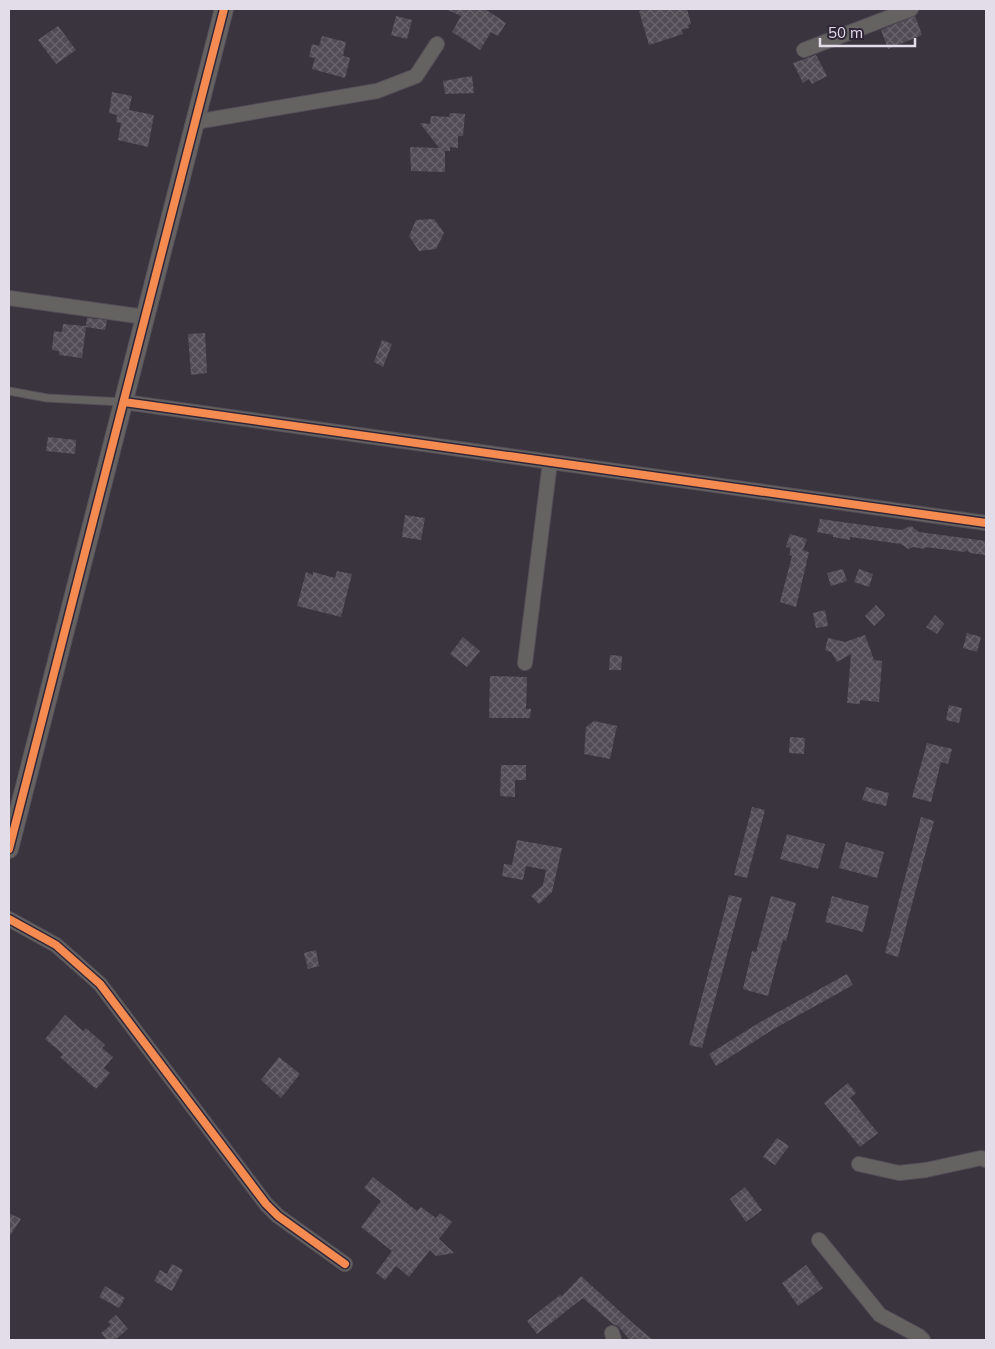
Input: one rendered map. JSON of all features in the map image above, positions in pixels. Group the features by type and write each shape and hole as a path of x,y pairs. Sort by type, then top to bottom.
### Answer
{"street":[{"path":"9,849 224,9"},
{"path":"804,50 911,9"},
{"path":"195,122 377,91 416,76 438,44"},
{"path":"9,298 145,317"},
{"path":"124,402 986,523"},
{"path":"525,663 550,462"},
{"path":"9,919 56,945 100,984 266,1204 278,1216 345,1264"},
{"path":"859,1164 899,1173 926,1170 981,1158 986,1160"},
{"path":"819,1240 880,1315 923,1340"}],"lane":[{"path":"9,391 47,398 124,402"}],"building":[{"path":"446,9 485,9 506,23 498,36 491,32 480,50 452,32 461,16"},
{"path":"646,9 687,9 691,24 688,25 689,28 681,30 683,34 649,45 639,11"},
{"path":"396,16 412,20 407,39 391,35"},
{"path":"915,16 922,35 888,49 881,30"},
{"path":"58,26 76,50 56,64 38,40"},
{"path":"322,36 346,42 343,56 350,58 345,78 312,69 315,58 309,57 312,44 319,46"},
{"path":"816,55 827,76 812,84 809,79 803,83 793,63"},
{"path":"472,76 474,93 445,94 443,81"},
{"path":"112,92 132,96 129,110 154,115 148,147 118,140 121,123 116,122 117,115 109,113"},
{"path":"450,113 465,114 463,136 458,136 458,148 450,147 450,151 445,151 445,172 411,171 410,147 439,148 420,123 430,124 431,116 449,117"},
{"path":"434,219 444,233 436,249 419,251 409,236 416,220"},
{"path":"87,318 107,320 105,330 86,327 82,358 59,355 59,351 52,350 54,331 62,332 63,324 86,326"},
{"path":"205,333 207,373 191,375 188,334"},
{"path":"382,340 392,344 383,367 374,362"},
{"path":"48,437 76,440 75,454 46,451"},
{"path":"405,515 425,518 421,540 402,537"},
{"path":"820,519 901,530 911,526 919,532 986,541 986,555 970,553 967,550 965,552 925,547 925,549 913,547 908,549 901,544 850,537 850,540 833,537 833,535 817,532"},
{"path":"790,534 807,539 803,550 809,552 796,607 780,602 792,556 789,555 791,548 786,547"},
{"path":"843,569 847,581 831,586 827,573"},
{"path":"859,569 873,574 869,587 854,582"},
{"path":"337,571 352,574 341,617 297,606 306,572 313,575 313,572 335,578"},
{"path":"876,605 885,615 874,626 865,616"},
{"path":"825,610 828,626 816,628 813,613"},
{"path":"935,615 944,624 937,634 926,627"},
{"path":"967,633 981,637 977,652 963,648"},
{"path":"865,635 874,660 882,661 879,702 860,700 860,704 847,703 851,654 837,662 831,652 825,650 828,638 845,642"},
{"path":"463,637 480,651 467,667 450,654"},
{"path":"610,655 622,656 621,670 609,670"},
{"path":"490,676 527,677 526,709 531,709 530,718 489,718"},
{"path":"949,705 962,708 959,723 946,720"},
{"path":"594,721 617,726 610,759 584,754 586,727"},
{"path":"790,737 805,738 804,754 789,753"},
{"path":"927,743 952,749 948,764 941,762 931,802 912,797"},
{"path":"501,765 526,765 526,780 515,780 515,797 500,796"},
{"path":"866,787 889,793 886,806 862,800"},
{"path":"752,807 765,810 747,878 734,875"},
{"path":"921,817 934,821 898,957 885,953"},
{"path":"787,834 825,844 818,869 780,859"},
{"path":"517,840 562,848 552,892 539,904 531,896 543,885 546,870 526,866 523,880 502,876 504,864 512,865"},
{"path":"846,842 884,852 877,878 839,868"},
{"path":"729,895 742,898 702,1048 689,1045"},
{"path":"771,896 796,903 786,941 783,940 768,996 743,989 752,951 756,952"},
{"path":"832,896 869,906 863,932 825,922"},
{"path":"316,950 319,966 308,969 304,953"},
{"path":"847,974 853,985 772,1030 716,1066 709,1054 762,1021"},
{"path":"65,1015 83,1031 86,1028 105,1045 102,1048 113,1057 104,1068 110,1073 96,1089 60,1057 63,1054 45,1039"},
{"path":"279,1057 300,1074 281,1098 261,1080"},
{"path":"848,1083 856,1093 850,1098 878,1133 860,1147 824,1103"},
{"path":"777,1138 789,1146 775,1165 763,1157"},
{"path":"373,1177 417,1211 421,1207 436,1218 440,1213 452,1222 439,1239 454,1253 436,1256 430,1250 409,1277 396,1266 385,1280 376,1273 392,1251 361,1227 381,1201 364,1188"},
{"path":"745,1187 762,1210 746,1222 730,1199"},
{"path":"9,1213 21,1219 9,1237"},
{"path":"172,1264 183,1270 172,1291 154,1281 160,1270 167,1274"},
{"path":"806,1265 823,1288 798,1306 782,1283"},
{"path":"581,1276 653,1340 630,1340 618,1326 613,1324 583,1298 537,1334 527,1321 560,1295 562,1296"},
{"path":"105,1286 125,1298 119,1308 99,1297"},
{"path":"116,1315 128,1329 115,1340 107,1340 101,1333 111,1325 108,1322"}],"cycle path":[{"path":"9,849 224,9"},
{"path":"124,402 986,523"},
{"path":"9,919 56,945 100,984 266,1204 278,1216 345,1264"}]}
